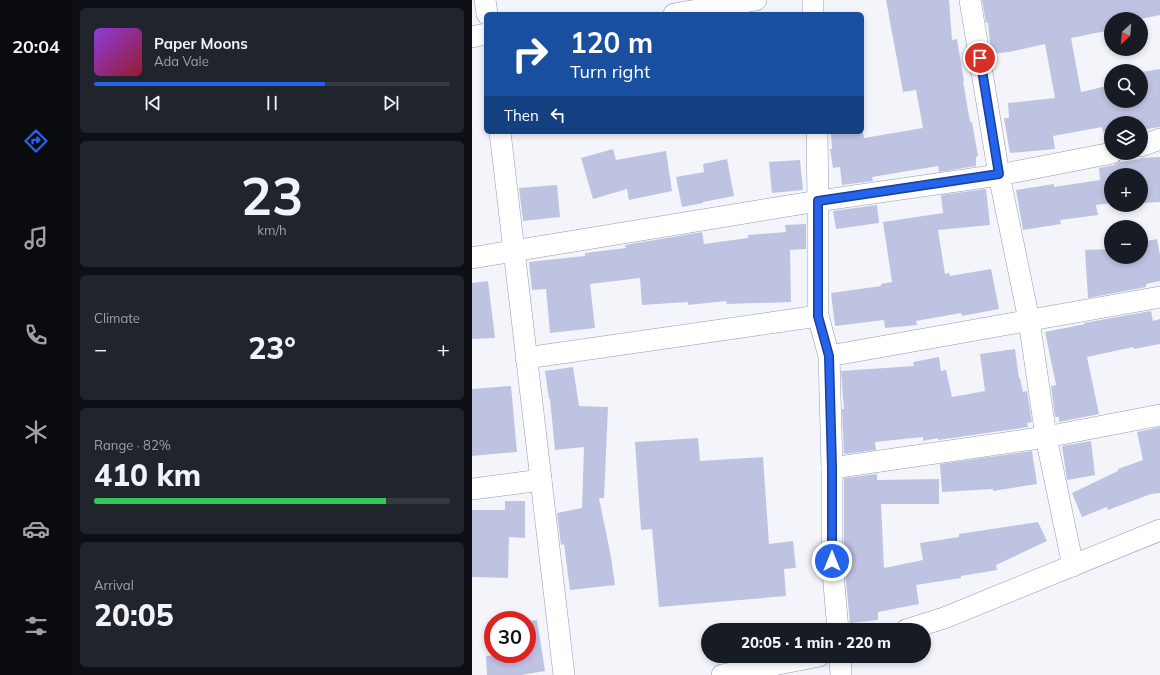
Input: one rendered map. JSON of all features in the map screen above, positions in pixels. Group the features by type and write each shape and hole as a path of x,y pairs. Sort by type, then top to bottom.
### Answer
{"street":[{"path":"485,0 487,12"},
{"path":"686,12 756,0"},
{"path":"813,0 813,12"},
{"path":"970,0 999,174 1029,320 1046,438 1073,566"},
{"path":"472,37 484,34"},
{"path":"500,134 564,675"},
{"path":"816,134 818,201 818,316 829,356 832,468 832,561 837,623"},
{"path":"1148,143 1160,139"},
{"path":"472,258 513,250 818,201 999,174 1104,154"},
{"path":"829,356 1160,297"},
{"path":"526,358 818,316"},
{"path":"832,468 1046,438 1160,415"},
{"path":"472,489 541,480"},
{"path":"928,623 944,618 1160,530"},
{"path":"722,675 783,663"},
{"path":"840,663 841,675"}],"building":[{"path":"886,0 949,0 952,40 957,39 970,122 972,122 978,156 976,157 976,166 939,172 938,166 872,177 873,181 842,185 840,167 833,168 830,149 832,149 831,134 863,134 864,138 923,128 916,90 903,92"},
{"path":"982,0 1160,0 1160,15 1148,18 1148,12 1104,12 1104,31 1071,38 1081,92 1104,87 1104,108 1148,108 1148,71 1160,69 1160,127 1148,129 1148,116 1104,116 1104,132 1102,127 1053,136 1055,149 1010,153 1004,118 1009,118 1008,103 1055,98 1045,44 1009,52 991,54 988,23 986,23"},
{"path":"613,149 616,160 666,151 672,191 629,200 627,189 593,199 581,158"},
{"path":"1160,157 1160,202 1148,203 1148,168 1104,168 1104,204 1096,205 1098,215 1060,220 1061,224 1023,230 1016,190 1054,184 1054,187 1100,180 1099,168 1114,165 1120,162 1148,160 1148,158"},
{"path":"727,159 734,196 682,207 676,177 704,172 703,164"},
{"path":"800,160 803,190 772,193 769,162"},
{"path":"557,185 560,217 523,221 519,188"},
{"path":"986,189 990,225 938,230 945,274 949,273 950,276 991,269 999,309 962,316 961,313 916,321 917,325 885,328 884,320 835,326 831,293 881,286 881,284 892,282 883,222 943,213 941,195"},
{"path":"877,205 879,223 836,229 833,211"},
{"path":"806,224 806,249 790,250 791,302 727,304 726,301 688,305 688,302 642,305 640,278 590,284 595,328 550,333 546,289 532,290 529,262 585,256 585,253 626,248 625,245 702,232 704,244 748,238 748,235 786,232 785,225"},
{"path":"1157,239 1160,255 1160,281 1146,284 1146,287 1088,298 1085,250 1104,249 1104,264 1148,264 1148,241"},
{"path":"488,281 495,338 472,339 472,283"},
{"path":"1151,311 1153,321 1160,319 1160,344 1134,349 1133,347 1087,357 1099,414 1059,422 1059,417 1055,417 1051,386 1056,385 1045,332 1085,324 1084,323"},
{"path":"1015,349 1019,378 1023,392 1027,391 1032,422 1027,423 1028,427 938,440 938,438 923,441 923,437 875,442 876,450 844,454 842,409 844,409 841,371 914,366 913,362 939,357 941,371 946,370 952,397 985,391 980,354"},
{"path":"573,367 579,406 608,407 604,498 599,498 615,585 570,590 564,544 561,545 557,513 582,508 584,447 555,450 550,399 545,371"},
{"path":"511,386 517,452 472,456 472,389"},
{"path":"1160,427 1160,493 1151,494 1108,510 1107,507 1082,517 1072,493 1118,471 1118,469 1143,460 1137,432"},
{"path":"698,438 700,461 763,457 769,544 793,541 796,568 784,569 786,596 659,607 652,529 641,530 635,442"},
{"path":"1091,441 1095,475 1067,480 1062,446"},
{"path":"1032,451 1037,484 993,491 993,489 942,492 940,464"},
{"path":"877,474 877,480 939,479 939,504 881,504 884,568 923,560 920,543 959,537 959,534 1038,522 1047,541 996,565 997,570 961,576 961,578 916,585 919,604 878,612 878,620 850,623 844,560 844,478"},
{"path":"505,501 525,501 525,538 509,537 508,578 472,577 472,510 505,510"},
{"path":"536,620 545,671 521,675 487,675 486,663 536,663"}],"route":[{"path":"832,561 832,468 829,356 818,316 818,201 999,174 980,58"}]}
